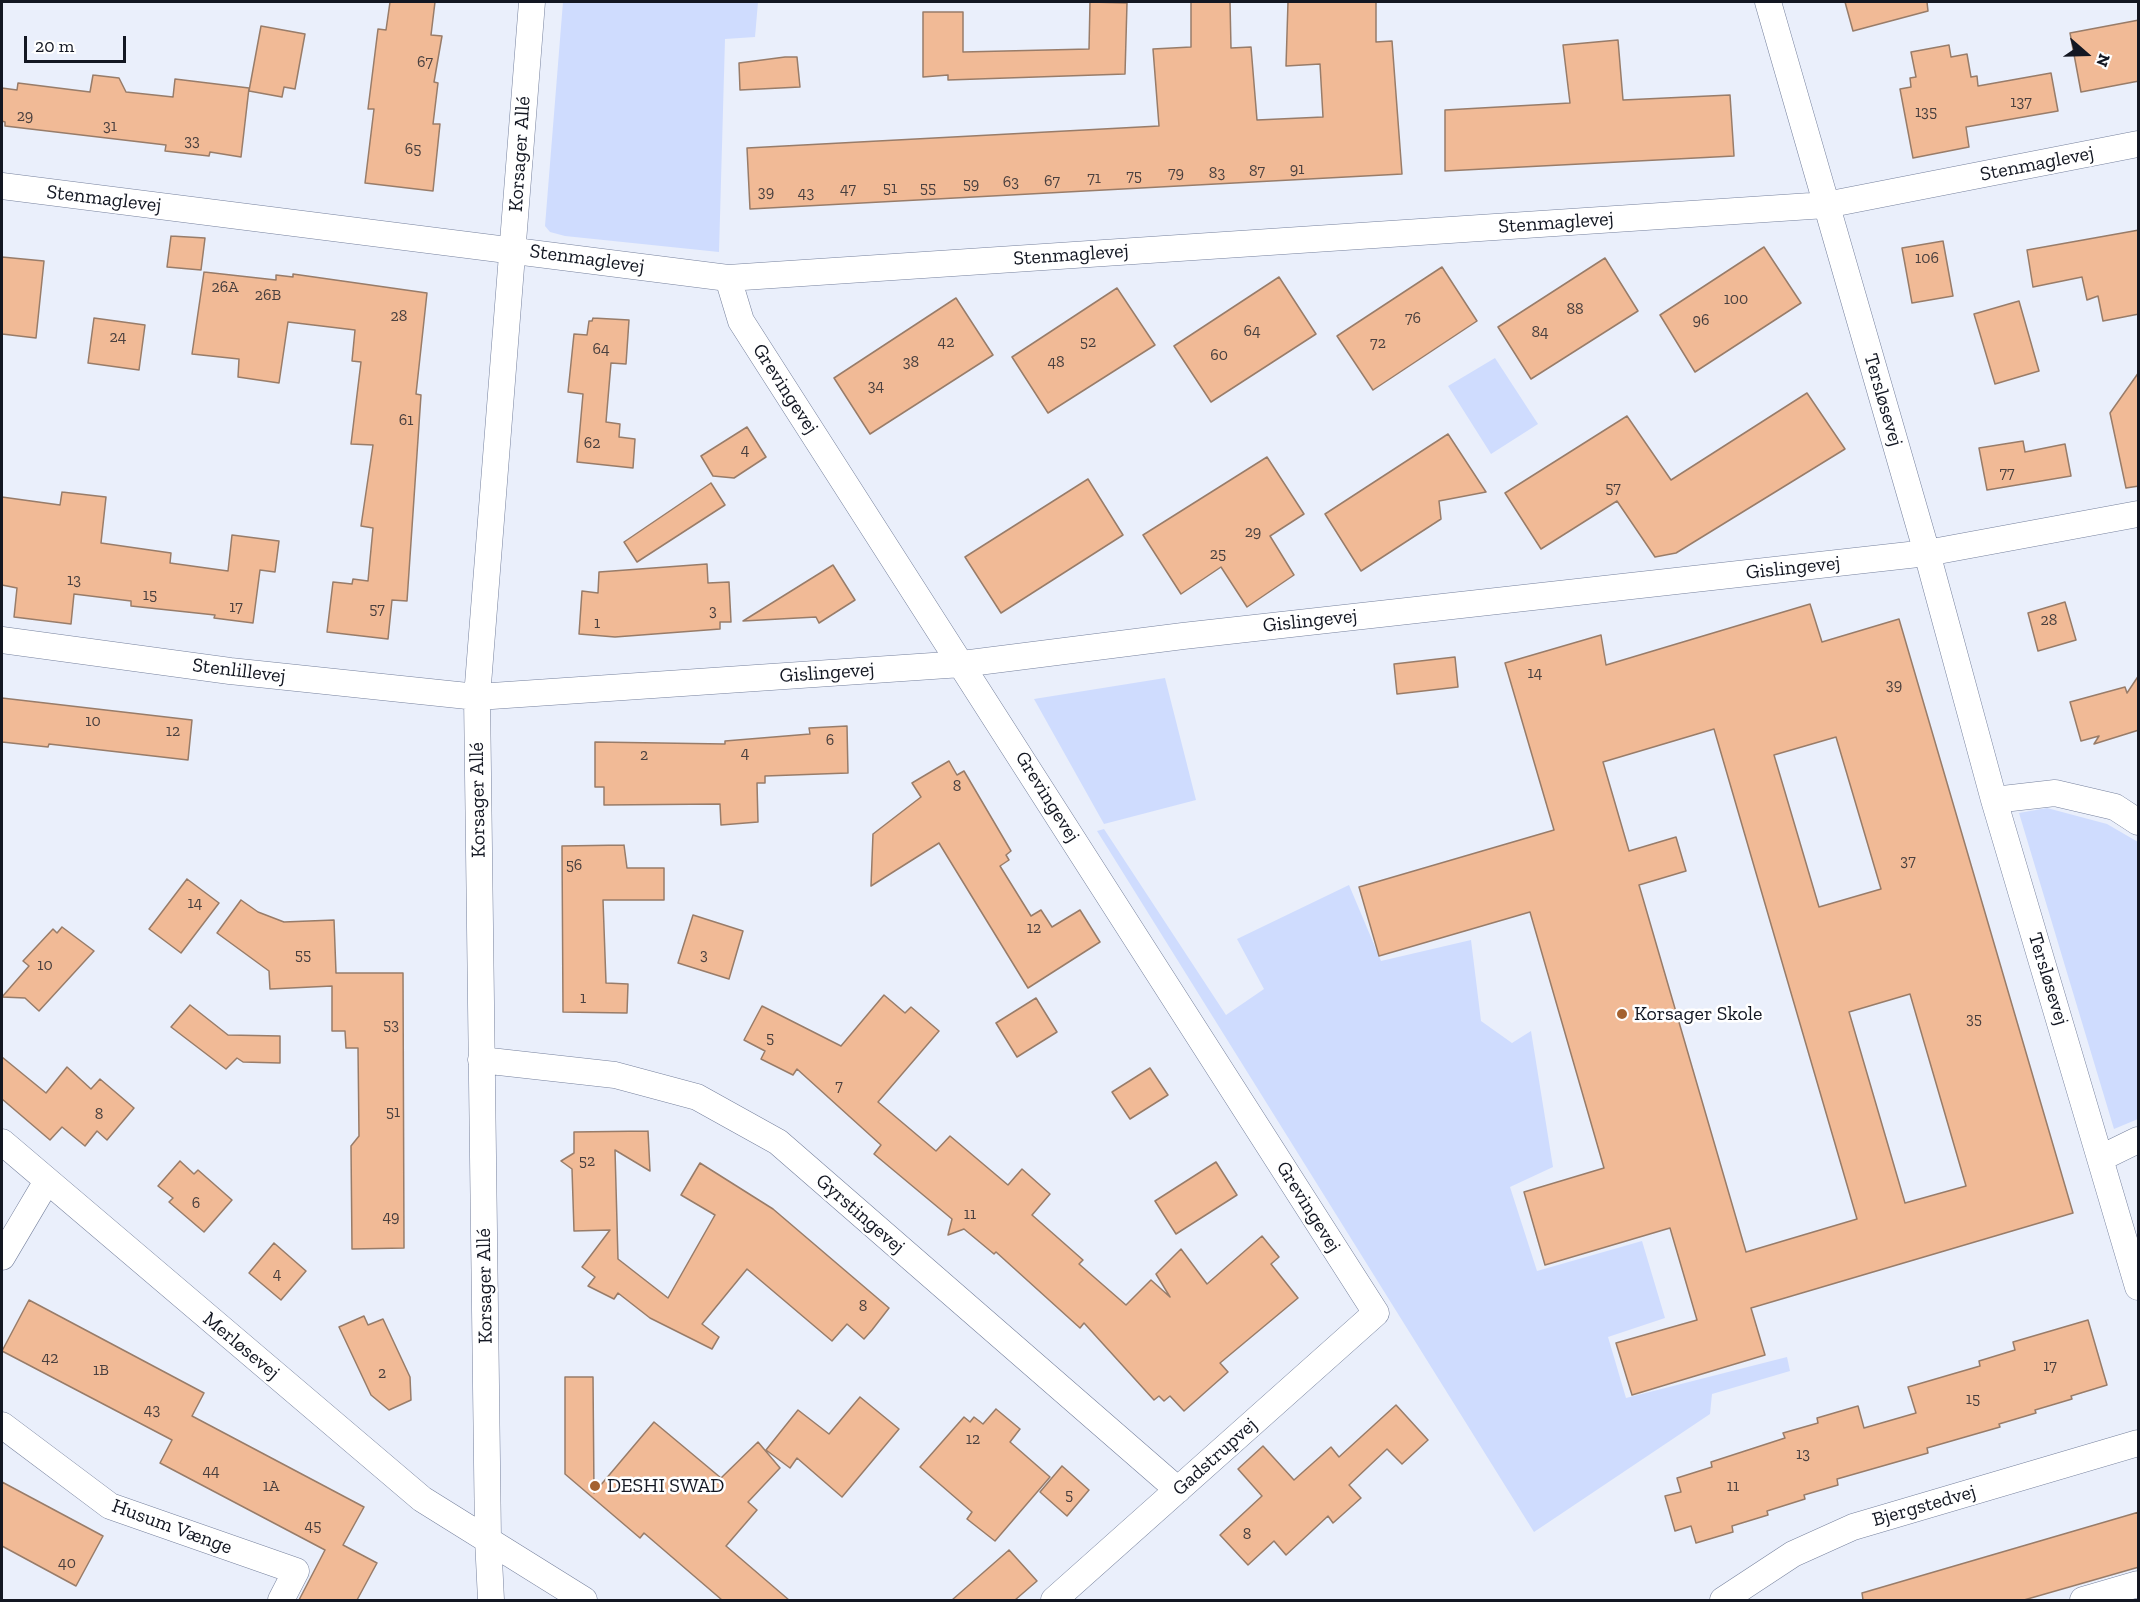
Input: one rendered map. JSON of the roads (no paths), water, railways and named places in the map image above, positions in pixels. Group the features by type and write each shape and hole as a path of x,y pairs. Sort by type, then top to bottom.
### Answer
{"street":[{"name":"Korsager Allé","path":"491,1600 488,1539 477,697 532,2"},
{"name":"Tersløsevej","path":"1768,2 1927,553 1994,800 2139,1287"},
{"name":"Stenmaglevej","path":"2,186 728,278 1826,205 2139,144"},
{"name":"Grevingevej","path":"728,278 741,321 1376,1314"},
{"name":"Gislingevej","path":"477,697 962,664 1183,636 1927,553 2139,514"},
{"name":"Stenlillevej","path":"2,640 230,671 477,697"},
{"path":"1994,800 2055,793 2115,807 2139,822"},
{"name":"Gyrstingevej","path":"481,1060 615,1075 687,1094 697,1097 778,1142 1178,1490"},
{"path":"2101,1158 2139,1140"},
{"name":"Merløsevej","path":"2,1142 422,1499 584,1600"},
{"path":"2,1257 47,1181"},
{"name":"Gadstrupvej","path":"1054,1600 1376,1314"},
{"name":"Husum Vænge","path":"2,1425 110,1506 296,1571 281,1600"},
{"name":"Bjergstedvej","path":"1723,1600 1793,1554 1853,1527 2139,1443"},
{"path":"2083,1600 2139,1584"}],"place":[{"name":"Korsager Skole","path":"1622,1014"},
{"name":"DESHI SWAD","path":"595,1486"}]}
